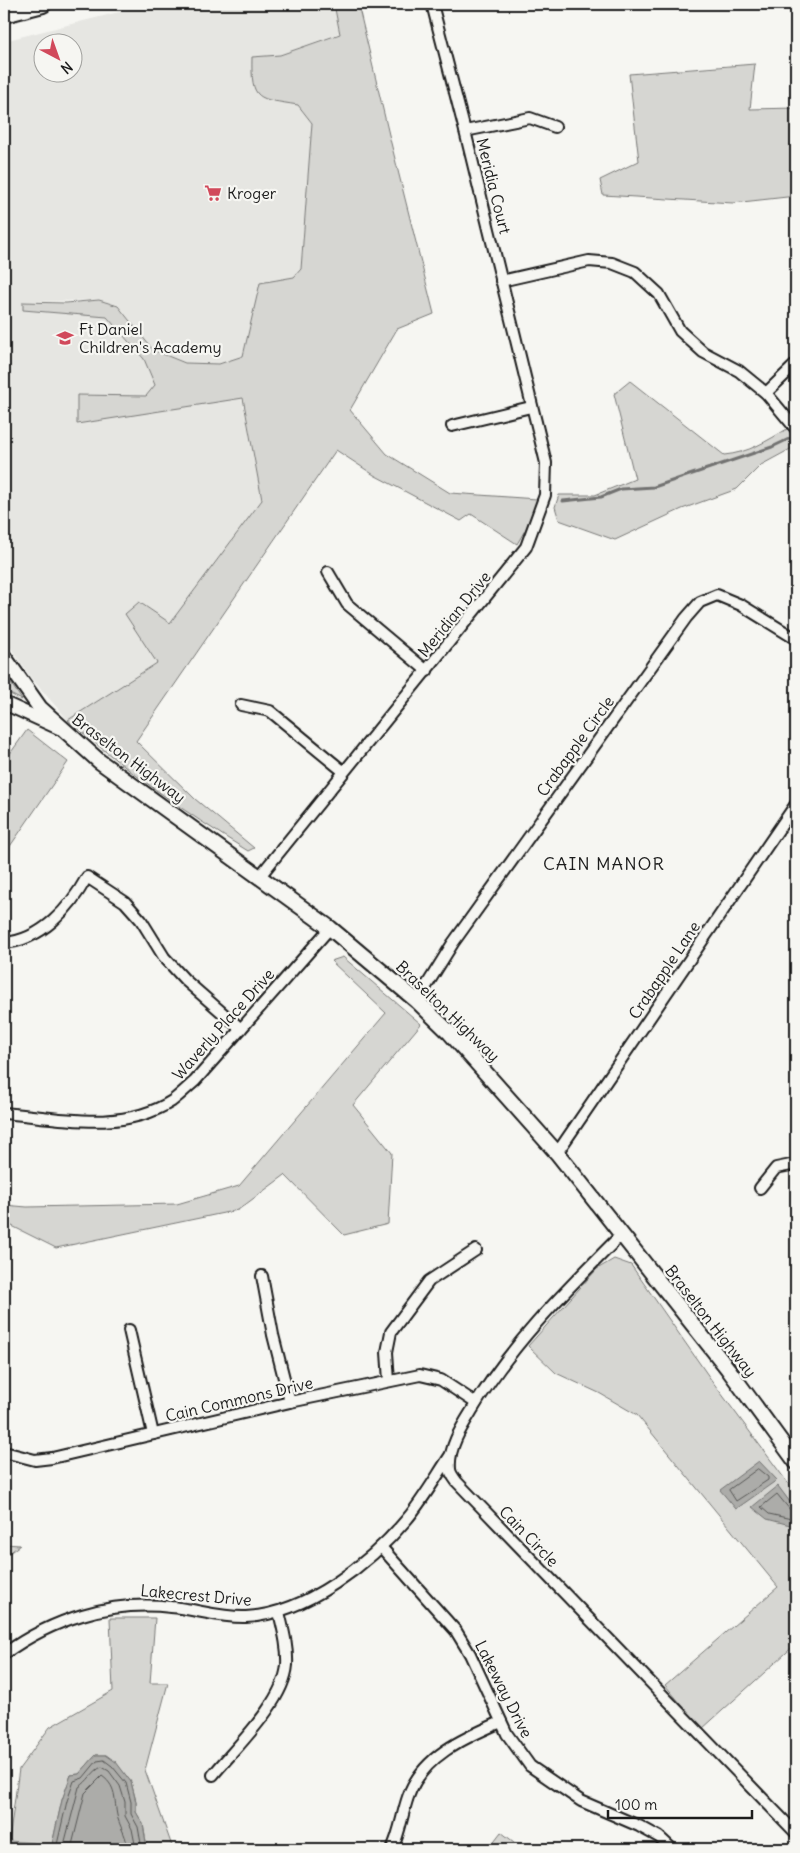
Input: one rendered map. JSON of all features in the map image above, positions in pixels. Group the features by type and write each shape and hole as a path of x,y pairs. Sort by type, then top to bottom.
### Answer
{"main road":[{"path":"4,14 43,4"},
{"name":"Braselton Highway","path":"4,658 27,693 59,728 99,761 330,928 417,1001 494,1080 558,1153 728,1369 796,1462"}],"street":[{"path":"432,4 465,131"},
{"name":"Meridia Court","path":"531,407 465,131 530,118 555,127"},
{"path":"501,281 589,261 612,263 635,272 659,294 680,331 703,352 740,372 766,393 796,429"},
{"path":"766,393 796,364"},
{"path":"452,426 531,407"},
{"name":"Meridian Drive","path":"260,876 526,547 545,495 546,463 531,407"},
{"path":"328,572 347,604 427,671"},
{"name":"Crabapple Circle","path":"417,1001 453,943 680,625 700,602 717,595 741,605 796,639"},
{"path":"4,703 59,728"},
{"path":"241,705 270,711 344,771"},
{"name":"Crabapple Lane","path":"558,1153 796,804"},
{"path":"4,943 29,936 48,925 65,911 87,877 125,902 141,920 164,956 185,980 241,1030"},
{"name":"Waverly Place Drive","path":"4,1113 76,1120 114,1121 144,1114 172,1101 195,1081 330,928"},
{"path":"760,1188 776,1168 796,1164"},
{"path":"450,1455 459,1432 489,1380 519,1342 569,1287 621,1235"},
{"path":"389,1380 387,1352 391,1332 429,1282 476,1250"},
{"path":"262,1276 273,1335 290,1402"},
{"path":"129,1330 152,1434"},
{"name":"Cain Commons Drive","path":"4,1452 34,1460 389,1380 420,1375 440,1380 476,1403"},
{"name":"Lakecrest Drive","path":"4,1654 36,1634 78,1616 106,1608 143,1604 245,1617 279,1612 310,1597 351,1572 381,1546 408,1517 450,1455"},
{"name":"Cain Circle","path":"450,1455 450,1470 457,1482 796,1833"},
{"name":"Lakeway Drive","path":"381,1546 456,1631 470,1654 501,1722 530,1766 581,1802 639,1826 659,1837 672,1849"},
{"path":"213,1775 270,1707 281,1686 286,1667 287,1648 279,1612"},
{"path":"392,1849 408,1796 422,1772 443,1750 501,1722"}],"shaded area":[{"path":"151,4 334,4 340,33 280,55 252,57 268,100 298,105 312,123 301,269 294,277 260,284 243,356 219,364 185,363 153,350 118,305 99,300 23,302 23,310 107,317 144,359 155,385 146,396 78,395 77,424 242,398 262,500 170,624 139,602 157,663 68,720 31,678 4,638 4,41 32,34 32,82 82,82 82,32 40,32"},
{"path":"334,4 358,4 434,314 397,329 350,410 387,454 450,493 537,499 531,520 517,544 471,514 461,521 374,475 336,450 136,741 195,799 254,848 248,851 155,790 68,720 157,663 125,614 139,602 170,623 262,500 243,398 77,424 77,395 146,396 155,385 144,359 107,317 23,310 23,302 66,303 99,300 118,306 153,350 185,363 219,364 243,356 260,283 294,277 301,269 312,123 298,105 265,99 259,95 255,90 253,82 252,57 280,55 340,34"},
{"path":"755,64 750,109 796,108 796,196 733,203 603,195 600,180 639,161 629,74"},
{"path":"630,381 724,455 749,449 787,429 796,438 796,446 761,465 737,489 682,509 615,540 559,520 555,507 559,495 595,495 635,479 614,394"},
{"path":"4,673 22,700 4,691"},
{"path":"27,730 68,762 4,855 4,762"},
{"path":"343,957 421,1024 353,1105 392,1153 388,1224 344,1235 285,1175 238,1210 56,1248 4,1222 4,1205 27,1207 177,1204 239,1186 386,1013 331,961"},
{"path":"614,1259 631,1265 712,1381 796,1494 796,1510 777,1486 794,1526 796,1523 796,1644 702,1729 665,1685 778,1587 637,1415 599,1393 556,1373 528,1346 597,1269"},
{"path":"4,1544 20,1545 4,1557"},
{"path":"110,1618 155,1618 150,1683 168,1683 145,1770 173,1849 147,1849 143,1824 136,1812 136,1801 131,1782 116,1763 106,1755 96,1755 79,1774 71,1775 62,1800 51,1849 33,1849 34,1843 9,1841 19,1769 50,1727 113,1691"},
{"path":"501,1832 523,1849 488,1849"}],"water":[{"path":"759,1461 777,1480 736,1509 720,1490"},
{"path":"778,1486 796,1510 796,1523 794,1526 767,1519 752,1507"},
{"path":"96,1755 106,1755 116,1762 131,1782 136,1802 136,1812 143,1824 147,1849 51,1849 62,1800 71,1775 79,1774"}],"waterway":[{"path":"563,501 601,497 621,489 654,487 772,447 793,437"}],"place":[{"name":"Kroger","path":"213,193"},
{"name":"Ft Daniel Children's Academy","path":"65,338"}],"district":[{"name":"CAIN MANOR","path":"604,863"}]}
